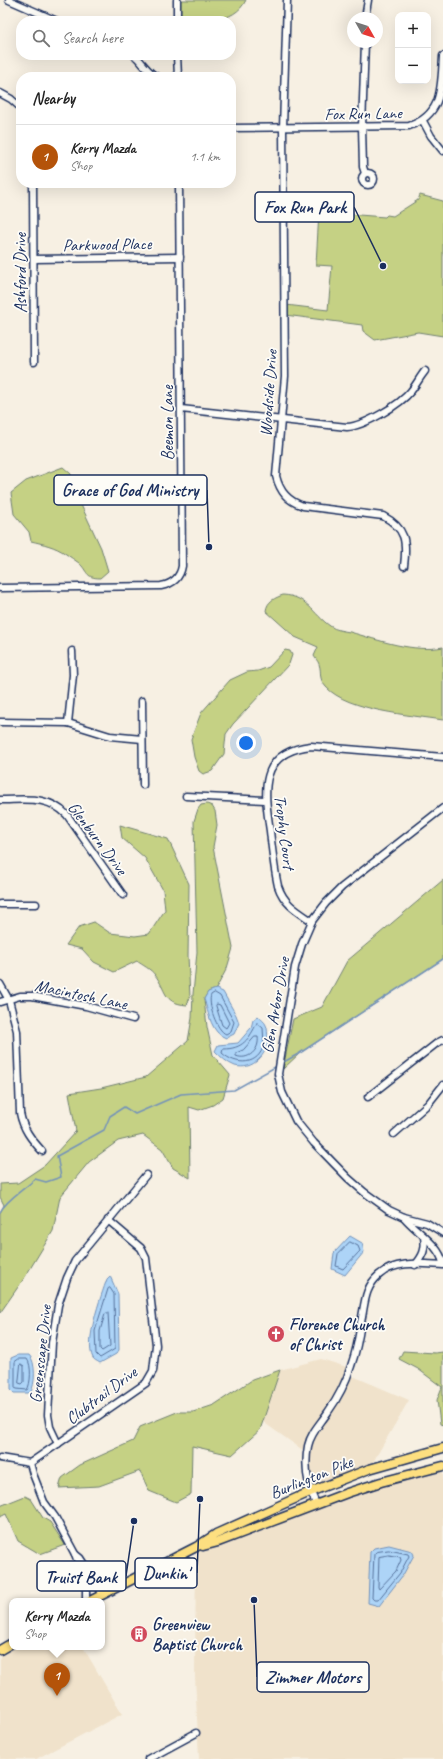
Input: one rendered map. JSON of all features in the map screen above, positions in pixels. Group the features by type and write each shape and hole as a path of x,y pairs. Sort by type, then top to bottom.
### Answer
{"main road":[{"name":"Burlington Pike","path":"96,1598 196,1547 216,1534 310,1492 369,1469 443,1448"},
{"name":"Burlington Pike","path":"196,1547 218,1542 316,1504 381,1482 443,1466"},
{"path":"0,1650 9,1645"}],"street":[{"path":"9,0 46,16"},
{"path":"177,0 177,16"},
{"name":"Woodside Drive","path":"287,0 284,128 285,376 276,469 278,484 285,495 296,504 383,516 391,520 402,532 405,540 406,549 404,566"},
{"path":"367,12 368,0"},
{"path":"365,48 362,127 363,167 366,173"},
{"name":"Fox Run Lane","path":"236,128 409,126 423,121 434,111 440,99 443,74 443,56"},
{"path":"140,60 150,72"},
{"path":"177,60 178,72"},
{"path":"0,92 16,104"},
{"path":"423,121 431,136 443,151"},
{"name":"Ashford Drive","path":"33,188 34,362"},
{"name":"Beemon Lane","path":"0,588 161,586 170,584 177,579 182,566 179,188"},
{"name":"Parkwood Place","path":"34,259 180,257"},
{"path":"181,409 347,428 361,425 405,397 425,371"},
{"path":"68,723 73,675 72,651"},
{"path":"142,701 143,785"},
{"path":"0,722 68,723 110,736 142,739"},
{"name":"Trophy Court","path":"312,921 290,906 280,892 276,880 265,800 266,780 275,764 291,751 304,747 319,746 443,757"},
{"path":"186,796 265,800"},
{"name":"Glenburn Drive","path":"0,800 30,799 46,801 61,808 123,895"},
{"name":"Glen Arbor Drive","path":"443,808 342,887 326,903 312,921 302,944 295,967 278,1066 280,1087 296,1121 314,1143 364,1192 389,1210 404,1217 428,1223 443,1233"},
{"path":"0,904 36,904"},
{"path":"0,984 9,1000 17,1031 21,1117 25,1130 42,1151"},
{"name":"Macintosh Lane","path":"0,1002 20,996 32,996 86,1006 133,1019"},
{"path":"368,1097 437,1043 443,1040"},
{"path":"394,1134 428,1104 443,1085"},
{"name":"Greenscape Drive","path":"58,1444 50,1427 48,1415 52,1343 58,1305 67,1278 75,1261 146,1175"},
{"name":"Glen Arbor Drive","path":"404,1217 440,1255 443,1264"},
{"name":"Clubtrail Drive","path":"30,1463 146,1383 153,1371 156,1345 146,1258 141,1248 108,1220"},
{"path":"415,1265 424,1254 426,1245 424,1237"},
{"path":"316,1504 310,1492 306,1471 308,1446 314,1432 329,1412 350,1368 356,1348 366,1293 379,1276 391,1267 443,1264"},
{"path":"0,1458 30,1463 44,1502 55,1517 75,1554 86,1583 86,1598"},
{"path":"75,1554 80,1558 103,1594"},
{"path":"148,1759 196,1733"}],"shaded area":[{"path":"321,1359 350,1368 348,1374 409,1400 369,1469 310,1492 307,1453 263,1422 280,1370"},
{"path":"443,1466 443,1759 199,1759 195,1676 196,1547 347,1493"},
{"path":"9,1648 9,1650 85,1650 122,1714 36,1759 0,1759 0,1650"}],"green space":[{"path":"177,0 246,0 241,8 229,16 177,16"},
{"path":"420,195 443,201 443,336 418,332 375,340 363,331 362,325 285,315 286,305 328,310 332,266 316,265 319,212 385,217 387,215 393,216 418,200"},
{"path":"63,467 71,474 75,492 101,548 108,571 100,578 95,578 87,574 79,563 62,551 31,541 29,532 14,514 11,493 26,481"},
{"path":"283,595 291,596 304,602 324,621 337,629 396,645 420,648 443,647 443,720 381,711 349,702 336,695 326,687 322,681 320,667 314,656 318,647 295,637 266,611 270,602"},
{"path":"285,650 290,651 292,655 289,664 233,724 226,734 224,754 212,771 203,774 199,771 194,757 191,739 201,713 230,680 247,672 258,671 269,667"},
{"path":"207,804 212,806 215,811 217,825 213,847 233,948 227,968 216,989 208,992 204,999 207,1027 213,1055 230,1075 223,1098 213,1105 199,1110 189,1107 190,1178 173,1168 162,1149 143,1135 118,1141 89,1162 60,1197 53,1231 25,1277 0,1313 0,1213 4,1205 0,1197 0,1184 18,1183 45,1165 76,1131 69,1093 101,1088 146,1077 188,1041 192,1018 197,952 194,821 201,805"},
{"path":"120,825 168,839 189,884 188,956 190,997 187,1005 173,1002 169,999 153,973 137,961 114,972 94,962 82,949 66,945 79,927 94,922 110,933 135,936 149,934 165,910 163,890 145,858 122,838"},
{"path":"443,880 443,959 300,1053 283,1069 293,1019 322,1007 347,961"},
{"path":"403,1351 443,1352 443,1425 440,1424 437,1400 442,1387 418,1369 399,1359"},
{"path":"280,1370 260,1430 232,1455 192,1446 191,1494 176,1502 149,1491 140,1471 99,1486 59,1488 62,1478 80,1465 133,1441 140,1427 177,1412 193,1412 214,1405 252,1380"},
{"path":"25,1496 31,1499 43,1518 50,1522 65,1545 40,1554 18,1541 6,1514 0,1517 0,1506"}],"water":[{"path":"216,989 223,992 239,1023 234,1034 226,1038 217,1032 211,1022 204,999 208,992"},
{"path":"258,1016 267,1028 267,1044 262,1055 253,1064 248,1066 235,1066 227,1062 215,1051 218,1045 238,1043 251,1028 253,1020"},
{"path":"350,1236 362,1243 364,1252 345,1275 332,1269 334,1253"},
{"path":"110,1276 118,1294 119,1350 116,1354 100,1363 93,1358 91,1351 92,1330 107,1279"},
{"path":"18,1355 29,1355 33,1362 34,1379 30,1393 14,1393 11,1390 11,1358"},
{"path":"389,1545 412,1551 414,1555 403,1575 379,1606 368,1603 370,1552 374,1548"}],"waterway":[{"path":"282,1063 300,1053 443,959"},
{"path":"0,1212 12,1198 35,1179 46,1182 61,1177 57,1156 104,1130 110,1116 124,1107 135,1114 181,1094 234,1090 277,1066"}],"place":[{"name":"Fox Run Park","path":"383,266"},
{"name":"Grace of God Ministry","path":"209,547"},
{"name":"Florence Church of Christ","path":"276,1334"},
{"name":"Dunkin'","path":"200,1499"},
{"name":"Truist Bank","path":"134,1521"},
{"name":"Zimmer Motors","path":"254,1600"},
{"name":"Greenview Baptist Church","path":"139,1634"},
{"name":"Kerry Mazda","path":"57,1696"}]}
